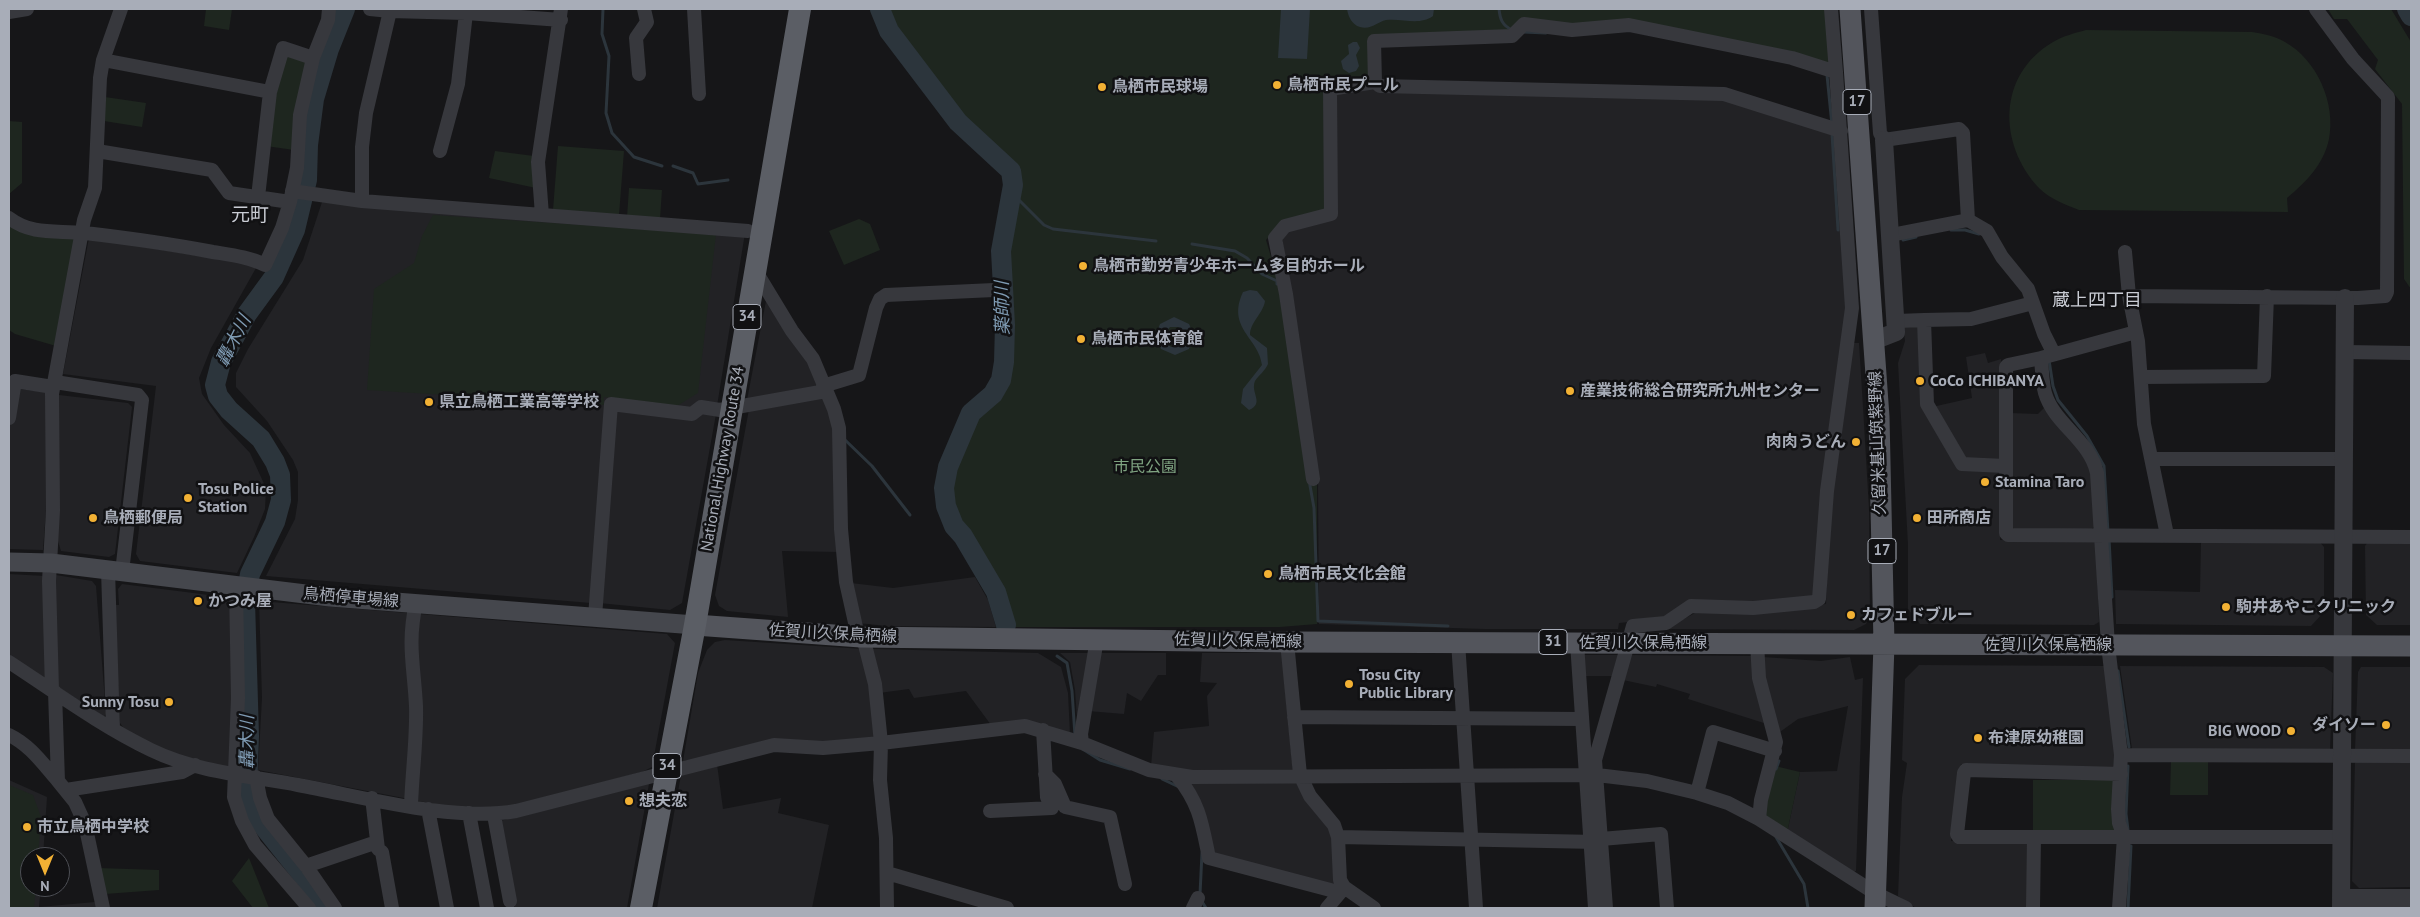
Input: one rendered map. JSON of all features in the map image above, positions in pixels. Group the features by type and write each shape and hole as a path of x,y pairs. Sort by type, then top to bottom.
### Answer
{"highway":[{"name":"National Highway Route 34","path":"642,908 695,625 754,269 800,9"}],"main road":[{"name":"久留米基山筑紫野線","path":"1850,9 1879,417 1884,644 1875,901"},
{"name":"鳥栖停車場線","path":"9,562 51,563 236,586 416,603 695,625"},
{"name":"佐賀川久保鳥栖線","path":"695,625 861,637 1287,642 2411,646"}],"street":[{"path":"9,12 27,9"},
{"path":"62,786 54,691 49,581 54,510 52,394 84,220 95,188 100,78 103,60 121,9"},
{"path":"9,218 21,227 31,230 83,233 192,248 255,260 265,265 282,228 291,197 297,168 300,115 313,58 328,20 329,9"},
{"path":"370,9 561,15 542,126 538,162 542,214"},
{"path":"639,74 636,38 647,22 644,9"},
{"path":"694,9 699,94"},
{"path":"1591,776 1633,626 1666,623 1692,606 1753,608 1814,602 1819,599 1827,490 1852,308 1831,9"},
{"path":"1871,9 1880,133 1884,140 1897,321 1896,332 1873,342"},
{"path":"2129,296 2345,298 2378,297 2385,296 2388,292 2388,97 2353,59 2316,9"},
{"path":"362,201 362,147 366,113 390,11"},
{"path":"440,151 458,84 466,12"},
{"path":"1375,82 1374,41 1512,36 1524,24 1572,30 1629,25 1792,58 1836,72"},
{"path":"258,197 270,92 283,48 313,58"},
{"path":"103,60 270,92"},
{"path":"1313,479 1286,294 1275,238 1285,226 1331,214 1330,89 1375,82 1380,86 1724,94 1841,131"},
{"path":"1884,140 1959,129 1963,133 1968,220"},
{"path":"97,151 212,170 229,193 258,197 320,196 362,201 748,231"},
{"path":"1890,235 1968,220 1987,230 2002,258 2028,288 2028,304 2048,356 2045,392 2053,408 2080,440 2095,464 2107,534 2108,645 2121,755 2119,816 2124,837 2119,908"},
{"path":"2125,252 2129,296 2142,377 2144,424 2167,535"},
{"path":"754,269 792,331 807,349 825,388 839,428 841,520 845,564 856,627 865,645 875,684 881,743 880,780 884,808 888,873 887,908"},
{"path":"595,617 611,404 692,414 701,407 720,410 764,403 825,388 859,375 876,308 880,300 886,295 994,290"},
{"path":"2142,377 2264,376 2267,296"},
{"path":"2345,298 2345,537 2341,903 2411,898"},
{"path":"1897,321 1971,319 2028,304"},
{"path":"1850,318 1872,318"},
{"path":"1924,320 1929,409 1962,464 2004,466"},
{"path":"2136,332 2048,356 2008,364 2006,367 2004,466 2006,533 2008,535 2411,537"},
{"path":"2345,352 2411,353"},
{"path":"9,418 15,381 138,395 142,400 115,571 113,728"},
{"path":"2152,459 2344,459"},
{"path":"236,586 238,698 233,773 234,797 242,821 255,844 309,908"},
{"path":"410,806 416,707 410,650 411,626 416,603"},
{"path":"1082,743 1097,639"},
{"path":"1287,642 1300,775 1310,796 1334,825 1338,836 1341,889 1327,908"},
{"path":"1458,642 1476,908"},
{"path":"1577,642 1581,719 1591,776 1606,908"},
{"path":"1757,644 1759,678 1776,742 1776,751 1765,782 1759,820"},
{"path":"9,662 151,750 195,765 410,806 469,814 494,815 516,811 774,745 823,748 1024,726 1068,738 1149,770 1177,776 1591,776 1648,781 1697,793 1728,804 1759,820 1875,901 1906,908"},
{"path":"1294,717 1581,719"},
{"path":"990,811 1052,808 1048,797 1045,774 1043,730"},
{"path":"1697,793 1713,732 1776,751"},
{"path":"9,735 19,740 34,753 75,802 85,824 103,908"},
{"path":"2121,755 2411,756"},
{"path":"62,786 182,772 195,765"},
{"path":"2121,774 1966,770 1964,773 1956,834 1959,838 2341,837"},
{"path":"1045,774 1055,784 1065,807 1110,817 1125,884"},
{"path":"254,776 268,818 306,866 335,908"},
{"path":"1177,776 1191,794 1197,807 1209,858 1341,889 1374,908"},
{"path":"372,798 378,849 382,852 392,908"},
{"path":"428,809 446,908"},
{"path":"469,814 487,908"},
{"path":"494,815 510,901"},
{"path":"1338,836 1598,841 1661,834 1667,908"},
{"path":"2033,908 2034,837"},
{"path":"1595,908 1598,841"},
{"path":"306,866 377,842"},
{"path":"888,873 1007,908"}],"shaded area":[{"path":"1281,9 1310,9 1307,59 1278,58"},
{"path":"1347,9 1434,9 1433,16 1422,21 1386,20 1364,28 1357,26 1353,22 1349,17"},
{"path":"1357,42 1360,48 1356,55 1359,66 1356,71 1349,73 1343,69 1341,61 1349,54 1348,45"},
{"name":"産業技術総合研究所九州センター","path":"1375,87 1725,99 1836,133 1847,301 1813,598 1693,601 1669,618 1619,623 1618,629 1485,629 1319,624 1318,481 1282,239 1333,93"},
{"name":"県立鳥栖工業高等学校","path":"322,202 745,233 717,406 690,410 609,400 591,603 266,576 295,519 298,500 298,472 293,460 267,421 236,387 236,373 248,349 303,260"},
{"path":"89,238 249,264 256,268 211,348 199,378 202,394 224,425 250,453 266,488 265,509 237,573 140,561 136,554 156,386 63,374"},
{"path":"1257,291 1265,301 1252,326 1250,335 1267,348 1268,364 1255,381 1254,390 1257,401 1254,407 1249,410 1241,403 1243,389 1262,365 1260,356 1245,332 1238,315 1243,292"},
{"path":"766,301 804,355 818,385 813,389 747,400"},
{"path":"1174,317 1189,324 1193,333 1189,349 1175,355 1161,349 1156,334 1160,324","holes":["1170,327 1178,327 1185,332 1185,340 1180,346 1171,347 1165,341 1165,333"]},
{"path":"1920,323 1924,409 1959,467 2000,469 2000,540 2096,541 2099,622 2094,625 1920,624 1908,609 1908,545 1898,363 1905,341 1903,325"},
{"path":"1850,343 1859,343 1869,509 1870,615 1866,624 1854,630 1664,629 1701,610 1770,610 1826,604 1829,494"},
{"path":"1985,353 1988,363 2001,359 2000,462 1963,462 1932,407 1972,398 1966,357"},
{"path":"9,388 46,392 46,510 43,550 9,549"},
{"path":"59,395 128,403 132,407 115,554 109,557 61,551 57,538"},
{"path":"826,397 836,427 840,552 782,551 788,617 727,611 719,606 715,595 749,409"},
{"path":"2046,406 2080,445 2094,472 2097,525 2090,530 2015,530 2010,524 2010,413 2038,414"},
{"path":"612,407 703,411 716,414 682,603 670,610 599,603"},
{"path":"2201,541 2319,541 2324,547 2324,612 2311,626 2116,624 2115,590 2200,592"},
{"path":"2368,542 2411,542 2411,625 2377,625 2366,615 2365,546"},
{"path":"9,574 45,576 47,680 9,655"},
{"path":"56,575 92,581 96,586 106,714 104,717 56,686 53,580"},
{"path":"975,577 988,600 996,627 887,626 858,623 851,583 893,588"},
{"path":"122,584 233,598 231,769 175,756 125,730 120,723 114,605 119,605 118,589"},
{"path":"259,601 667,634 675,643 652,767 642,772 517,805 474,809 445,806 258,770 262,698"},
{"path":"725,640 863,649 878,740 683,761 698,673 707,650 715,642"},
{"path":"873,649 1038,653 1061,667 1068,693 1070,734 991,725 966,691 914,698 909,689 879,693 870,652"},
{"path":"1060,653 1090,653 1078,733 1075,690 1070,662"},
{"path":"1097,653 1166,653 1166,675 1158,675 1141,701 1127,693 1124,714 1088,711"},
{"path":"1202,653 1282,653 1293,773 1187,772 1151,766 1154,732 1209,726 1207,696 1217,683 1200,682"},
{"path":"1580,655 1620,655 1615,676 1582,676"},
{"path":"1630,655 1755,656 1767,724 1688,699 1690,694 1657,684 1656,687 1623,680"},
{"path":"1763,657 1821,661 1850,657 1855,680 1863,678 1856,871 1852,873 1787,833 1800,772 1837,771 1848,706 1798,719 1777,734 1763,679"},
{"path":"1919,665 2105,666 2117,764 2110,770 2031,769 1961,764 1951,841 2030,842 2029,908 1916,908 1898,896 1902,797 1907,763 1902,760 1905,679"},
{"path":"2120,666 2324,667 2333,673 2330,750 2132,749"},
{"path":"2361,667 2411,667 2411,750 2355,750 2358,672"},
{"path":"2355,761 2411,761 2411,887 2359,888 2352,881"},
{"path":"717,764 723,809 781,798 778,813 829,825 812,908 657,908 681,775"},
{"name":"市立鳥栖中学校","path":"9,780 47,797 44,847 20,847 20,897 40,897 39,907 95,902 97,908 9,908"},
{"path":"1297,780 1333,834 1335,885 1214,855 1188,781"},
{"path":"641,783 649,784 627,908 515,908 500,821"}],"green space":[{"path":"206,9 232,9 229,30 204,26"},
{"name":"市民公園","path":"885,9 1827,9 1832,66 1629,21 1585,27 1522,21 1507,33 1371,38 1372,77 1327,85 1328,202 1324,212 1282,222 1266,240 1282,294 1317,483 1317,624 1280,627 1009,627 998,587 955,514 948,498 946,486 949,470 973,421 1002,393 1007,377 1008,323 1005,264 1007,233 1017,182 1012,168 959,114 900,37"},
{"path":"2328,9 2391,9 2411,42 2411,289 2404,279 2402,104 2375,69 2378,60 2347,19 2334,19"},
{"path":"2086,30 2252,32 2277,38 2296,50 2315,71 2322,84 2330,111 2330,125 2329,139 2323,157 2301,186 2287,198 2288,212 2079,210 2043,192 2026,170 2016,151 2011,131 2010,111 2013,91 2021,73 2035,56 2053,42"},
{"path":"284,54 307,62 294,150 266,146"},
{"path":"105,97 146,103 142,127 104,121"},
{"path":"9,121 22,122 22,183 9,194"},
{"path":"558,146 624,151 619,215 553,210"},
{"path":"495,151 534,156 536,188 489,178"},
{"path":"629,188 662,190 660,219 627,217"},
{"path":"433,215 716,234 698,393 677,406 604,397 604,405 367,390 374,289 414,263 422,236"},
{"path":"859,219 870,224 880,250 844,265 829,231"},
{"path":"9,223 77,237 56,346 15,334 9,330"},
{"path":"2171,761 2208,761 2208,795 2170,795"},
{"path":"1775,766 1800,772 1787,833 1765,819 1764,794"},
{"path":"2033,780 2112,780 2115,782 2116,829 2113,832 2033,832"},
{"name":"市立鳥栖中学校","path":"9,785 33,795 41,817 39,847 20,847 20,897 35,897 34,908 9,908"},
{"path":"249,858 269,908 253,908 232,881"},
{"path":"98,868 159,870 159,890 105,894"}],"waterway":[{"name":"轟木川","path":"323,908 316,892 256,817 247,793 249,736 245,601 250,574 275,522 281,500 280,475 275,462 261,439 229,410 218,396 215,385 221,362 247,314 274,277 295,230 307,180 308,145 314,99 329,49 345,9"},
{"path":"603,9 602,34 609,56 606,113 612,133 634,157 662,166"},
{"name":"薬師川","path":"880,9 889,31 958,122 1011,171 1013,185 1001,251 1005,325 1004,362 1001,380 993,394 971,413 948,467 944,488 946,506 954,526 963,536 996,592 1006,625"},
{"path":"1499,9 1502,21 1512,30"},
{"path":"2407,9 2411,16"},
{"path":"1523,32 1546,33"},
{"path":"1827,75 1832,125"},
{"path":"1832,134 1838,230"},
{"path":"673,166 693,173 698,184 728,180"},
{"path":"1011,192 1044,225 1053,229 1156,241"},
{"path":"1951,230 1965,230 1979,234"},
{"path":"1903,240 1916,237"},
{"path":"1192,244 1235,251 1247,258 1262,274 1277,281 1277,284"},
{"path":"2049,360 2053,386 2058,400 2087,436 2104,466 2108,532"},
{"path":"843,438 872,466 910,515"},
{"path":"1309,480 1314,508 1318,621 1448,626"},
{"path":"2109,538 2112,597"},
{"path":"1057,656 1067,663 1072,691 1075,736"},
{"path":"2118,671 2129,747"},
{"path":"1081,748 1100,760 1130,769"},
{"path":"1776,769 1779,761"},
{"path":"2128,766 2126,814 2128,830"},
{"path":"1162,779 1179,787"},
{"path":"1776,837 1804,884 1808,908"},
{"path":"2128,908 2131,846"},
{"path":"1200,894 1202,853"},
{"path":"1201,900 1206,908"}],"place":[{"name":"鳥栖市民プール","path":"1277,85"},
{"name":"鳥栖市民球場","path":"1102,87"},
{"name":"鳥栖市勤労青少年ホーム多目的ホール","path":"1083,266"},
{"name":"鳥栖市民体育館","path":"1081,339"},
{"name":"CoCo ICHIBANYA","path":"1920,381"},
{"name":"産業技術総合研究所九州センター","path":"1570,391"},
{"name":"県立鳥栖工業高等学校","path":"429,402"},
{"name":"肉肉うどん","path":"1856,442"},
{"name":"Stamina Taro","path":"1985,482"},
{"name":"Tosu Police Station","path":"188,498"},
{"name":"鳥栖郵便局","path":"93,518"},
{"name":"田所商店","path":"1917,518"},
{"name":"鳥栖市民文化会館","path":"1268,574"},
{"name":"かつみ屋","path":"198,601"},
{"name":"駒井あやこクリニック","path":"2226,607"},
{"name":"カフェドブルー","path":"1851,615"},
{"name":"Tosu City Public Library","path":"1349,684"},
{"name":"Sunny Tosu","path":"169,702"},
{"name":"ダイソー","path":"2386,725"},
{"name":"BIG WOOD","path":"2291,731"},
{"name":"布津原幼稚園","path":"1978,738"},
{"name":"想夫恋","path":"629,801"},
{"name":"市立鳥栖中学校","path":"27,827"}],"district":[{"name":"元町","path":"250,216"},
{"name":"蔵上四丁目","path":"2097,301"}]}
